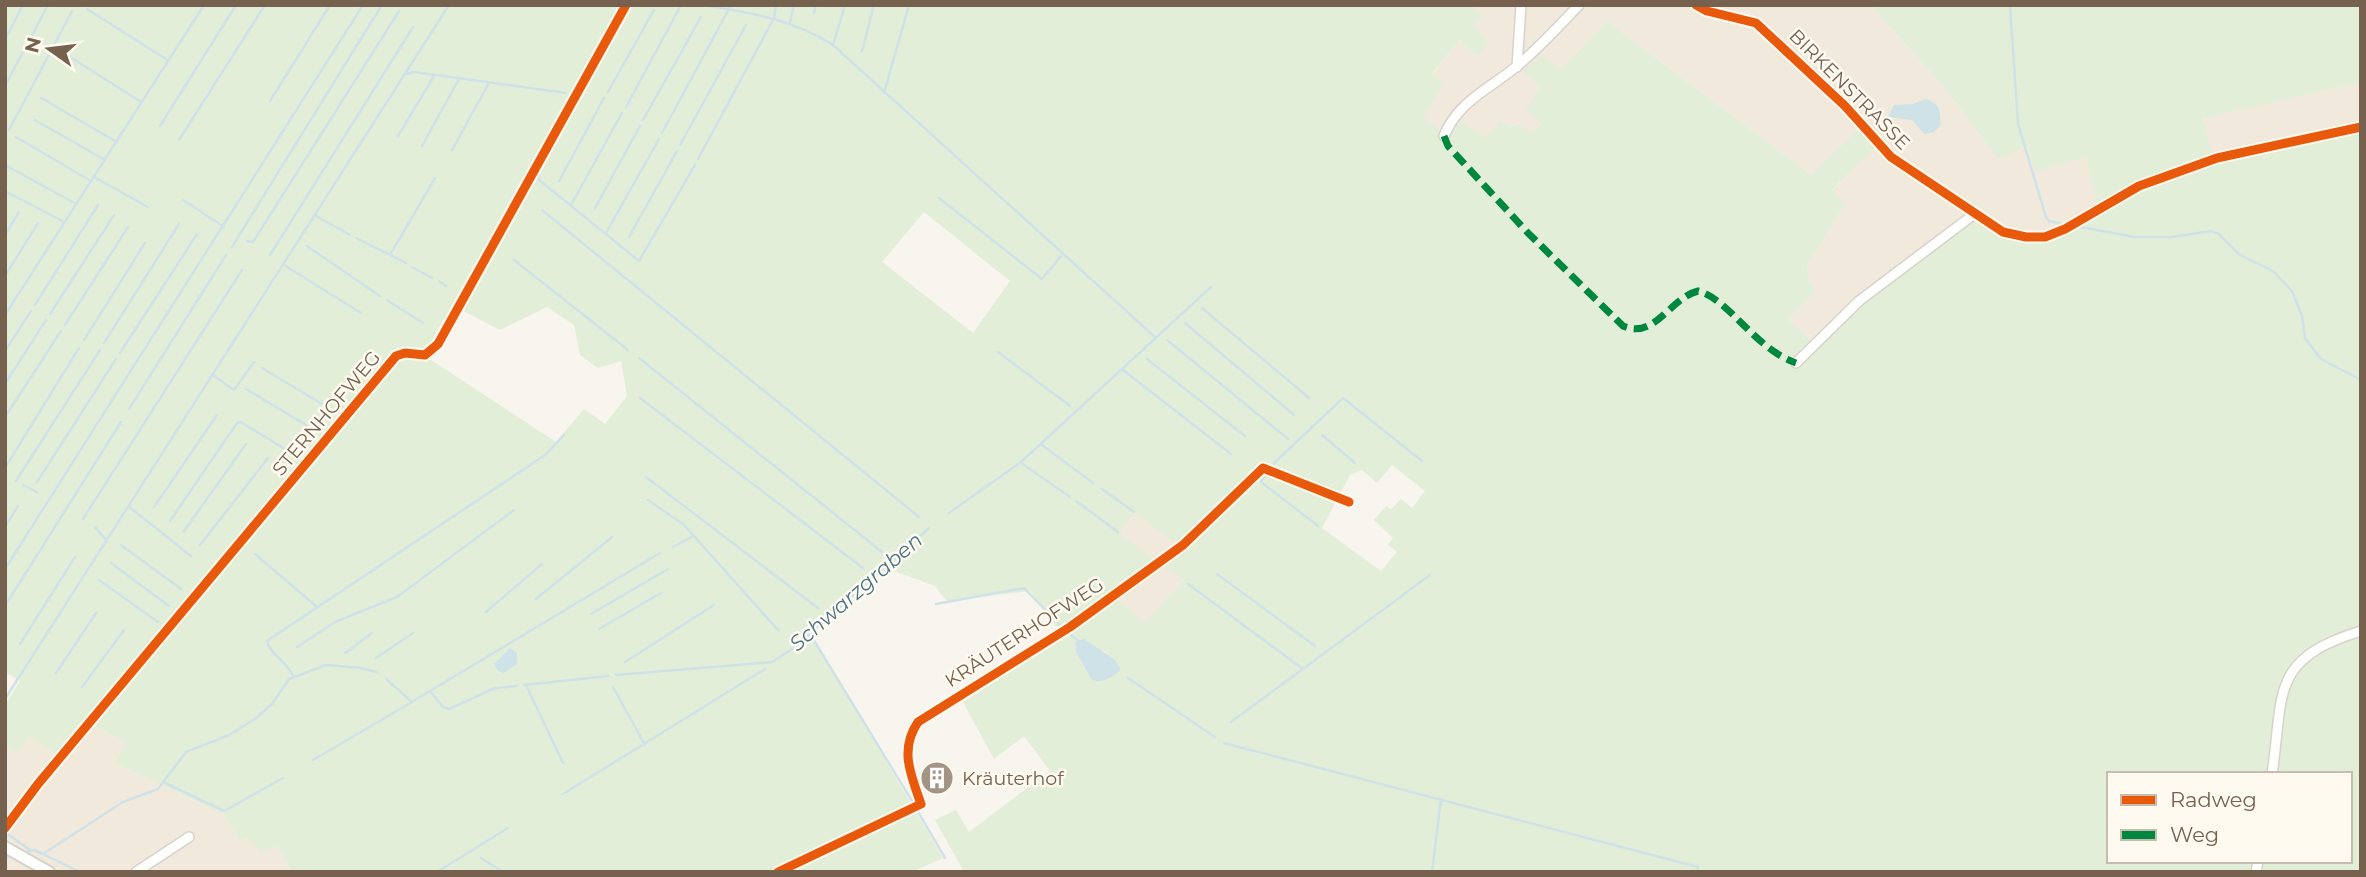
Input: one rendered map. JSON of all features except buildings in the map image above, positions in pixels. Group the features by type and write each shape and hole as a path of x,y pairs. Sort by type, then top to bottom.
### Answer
{"street":[{"name":"STERNHOFWEG","path":"5,828 38,784 396,356 405,353 425,355 438,344 626,5"},
{"path":"1517,66 1521,5"},
{"path":"1444,135 1454,118 1476,94 1517,66 1579,5"},
{"name":"BIRKENSTRASSE","path":"1696,5 1707,11 1756,23 1845,106 1891,157 1973,215 2003,232 2026,237 2045,237 2065,229 2102,206 2160,177 2249,149 2361,127"},
{"path":"1796,363 1859,301 1973,215"},
{"name":"KRÄUTERHOFWEG","path":"778,872 921,804 906,753 911,733 918,722 1070,627 1183,545 1263,468 1349,502"},
{"path":"2272,772 2279,703 2288,676 2316,649 2332,639 2361,631"},
{"path":"136,872 189,837"},
{"path":"5,847 29,867 50,872"}],"shaded area":[{"path":"1471,5 1870,5 1943,86 1998,159 2028,145 2035,171 2086,156 2097,204 2048,232 2023,232 1963,220 1813,341 1788,320 1815,292 1810,284 1807,265 1846,203 1832,191 1874,148 1860,129 1811,175 1607,21 1561,69 1523,71 1540,87 1541,123 1534,133 1517,123 1485,139 1456,120 1443,131 1422,119 1443,83 1432,75 1459,41 1477,56"},
{"path":"2361,83 2361,121 2211,154 2203,117"},
{"path":"1926,99 1937,106 1940,113 1940,126 1934,132 1924,134 1912,120 1888,117 1894,105 1913,104"},
{"path":"1134,513 1183,548 1184,580 1145,623 1110,594 1119,534"},
{"path":"1084,639 1114,659 1121,669 1107,679 1091,679 1076,652 1075,642"},
{"path":"510,648 517,653 517,664 504,673 498,671 494,664"},
{"path":"95,726 125,742 115,763 224,815 239,841 248,838 278,846 291,872 5,872 5,746 17,753 29,735"}],"green space":[{"path":"5,5 1471,5 1482,15 1474,27 1489,43 1477,56 1459,41 1432,74 1444,83 1423,118 1442,131 1456,119 1485,138 1500,121 1510,127 1517,123 1534,133 1541,123 1526,110 1540,87 1522,71 1541,55 1561,69 1607,21 1811,175 1860,128 1875,148 1832,190 1846,203 1807,265 1810,284 1815,292 1788,320 1813,341 1973,208 2008,228 2036,232 2064,224 2097,204 2086,157 2035,172 2028,146 1998,159 1943,86 1870,5 2361,5 2361,83 2203,118 2212,154 2361,121 2361,872 964,872 935,820 956,810 969,832 1050,771 1024,736 994,759 963,702 1063,636 1030,591 946,601 935,586 888,569 810,632 943,858 912,872 291,872 278,846 260,852 248,838 239,841 224,815 115,763 125,742 95,726 62,758 29,736 17,753 5,746 5,705 20,681 5,672","holes":["924,212 1010,281 973,333 882,262","452,305 500,330 547,307 574,325 580,355 598,368 621,361 627,396 605,424 584,409 556,442 416,350 428,347","1392,465 1425,491 1412,508 1401,499 1391,509 1386,506 1374,520 1393,538 1388,545 1397,552 1381,571 1322,528 1350,475 1362,470 1377,483","1134,513 1182,548 1161,563 1184,580 1145,622 1110,594 1157,561 1119,534","1075,642 1105,652 1121,669 1109,678 1091,679 1076,652"]}],"waterway":[{"path":"5,40 23,5"},
{"path":"5,86 48,5"},
{"path":"5,315 204,5"},
{"path":"160,126 236,5"},
{"path":"179,140 265,5"},
{"path":"270,101 330,5"},
{"path":"5,569 363,5"},
{"path":"5,699 449,5"},
{"path":"594,73 632,5"},
{"path":"626,107 681,5"},
{"path":"704,5 787,23 833,45 1156,338"},
{"path":"662,133 731,5"},
{"path":"698,159 774,18 776,5"},
{"path":"790,22 794,5"},
{"path":"814,13 816,5"},
{"path":"833,45 845,5"},
{"path":"862,51 874,5"},
{"path":"884,93 909,5"},
{"path":"2010,5 2018,124 2046,217 2049,221 2068,225"},
{"path":"232,247 380,8"},
{"path":"87,9 169,61"},
{"path":"608,92 654,10"},
{"path":"9,130 72,11"},
{"path":"247,241 253,242 399,11"},
{"path":"643,120 701,17"},
{"path":"680,145 746,25"},
{"path":"270,255 413,27"},
{"path":"64,53 141,102"},
{"path":"407,74 414,72 566,93"},
{"path":"398,136 434,76"},
{"path":"422,146 459,79"},
{"path":"452,150 489,83"},
{"path":"554,144 584,90"},
{"path":"41,98 117,142"},
{"path":"559,181 604,98"},
{"path":"571,205 622,113"},
{"path":"35,120 105,160"},
{"path":"595,208 640,126"},
{"path":"16,137 91,181"},
{"path":"606,233 659,139"},
{"path":"629,237 677,151"},
{"path":"5,165 76,204"},
{"path":"538,172 538,179 639,261 695,165"},
{"path":"94,177 148,207"},
{"path":"390,255 435,178"},
{"path":"5,191 64,222"},
{"path":"939,198 1042,279 1061,256"},
{"path":"183,200 224,227"},
{"path":"35,305 98,205"},
{"path":"542,210 919,517"},
{"path":"5,235 19,212"},
{"path":"50,314 114,215"},
{"path":"316,216 350,235"},
{"path":"5,276 38,223"},
{"path":"104,343 179,224"},
{"path":"2075,226 2135,237 2172,237 2211,231 2219,234 2240,255 2273,271 2292,291 2302,316 2305,338 2321,359 2361,380"},
{"path":"65,325 128,227"},
{"path":"120,353 197,234"},
{"path":"356,238 406,263"},
{"path":"84,340 145,243"},
{"path":"307,246 380,296"},
{"path":"129,409 226,255"},
{"path":"514,260 628,350"},
{"path":"284,265 361,313"},
{"path":"412,267 432,278"},
{"path":"83,519 242,270"},
{"path":"439,281 446,286"},
{"path":"949,513 1021,462 1211,287"},
{"path":"387,300 423,323"},
{"path":"1202,308 1309,398"},
{"path":"5,351 31,311"},
{"path":"5,384 46,320"},
{"path":"1185,323 1294,415"},
{"path":"5,417 61,331"},
{"path":"1167,340 1288,439"},
{"path":"5,468 79,348"},
{"path":"16,481 100,350"},
{"path":"998,352 1070,406"},
{"path":"639,358 882,552"},
{"path":"37,482 116,359"},
{"path":"1147,359 1245,436"},
{"path":"213,375 234,390 254,362"},
{"path":"262,368 322,404"},
{"path":"1123,370 1231,454"},
{"path":"246,389 306,425"},
{"path":"640,398 863,568"},
{"path":"1272,465 1343,398 1422,461"},
{"path":"154,507 217,415"},
{"path":"5,606 121,422"},
{"path":"170,521 237,423 241,422 285,449"},
{"path":"293,676 268,646 267,641 545,455 564,435"},
{"path":"1322,435 1355,463"},
{"path":"184,531 246,444"},
{"path":"1042,445 1093,483"},
{"path":"200,545 268,458"},
{"path":"1021,463 1070,497"},
{"path":"1265,474 1261,482 1318,526"},
{"path":"646,477 818,608"},
{"path":"23,485 37,492"},
{"path":"1102,489 1134,512"},
{"path":"648,500 684,525 779,631"},
{"path":"1076,501 1118,532"},
{"path":"5,527 18,506"},
{"path":"128,506 191,556"},
{"path":"297,647 335,622 397,597 514,510"},
{"path":"95,527 107,541"},
{"name":"Schwarzgraben","path":"616,675 772,662 795,647 929,528"},
{"path":"673,547 693,536"},
{"path":"536,599 612,537"},
{"path":"121,545 181,589"},
{"path":"430,691 660,553"},
{"path":"255,554 316,606"},
{"path":"20,644 75,557"},
{"path":"111,563 169,606"},
{"path":"486,612 542,564"},
{"path":"591,614 668,569"},
{"path":"1217,574 1315,646"},
{"path":"1231,722 1430,575"},
{"path":"99,580 158,622"},
{"path":"1188,584 1303,669"},
{"path":"936,604 1024,588 1062,627"},
{"path":"599,629 661,593"},
{"path":"625,662 714,605"},
{"path":"56,673 96,613"},
{"path":"82,687 124,630"},
{"path":"345,653 372,633"},
{"path":"376,658 413,633"},
{"path":"810,634 912,801"},
{"path":"1070,634 1080,642"},
{"name":"Schwarzgraben","path":"26,852 34,850 43,854 123,802 158,789 186,752 229,735 255,719 272,704 289,679 326,665 376,672"},
{"path":"563,794 765,669"},
{"name":"Schwarzgraben","path":"524,685 608,676"},
{"path":"1128,678 1215,737"},
{"name":"Schwarzgraben","path":"386,679 412,702 430,691 443,707 449,709 495,688 517,686"},
{"path":"526,685 563,763"},
{"path":"613,687 645,745"},
{"path":"313,760 412,702"},
{"path":"1224,743 1698,867 1697,872"},
{"path":"165,783 224,811 283,778"},
{"path":"1432,872 1441,799"},
{"path":"917,810 945,858"},
{"path":"437,872 508,828"},
{"path":"6,833 30,850"},
{"path":"45,855 80,872"},
{"path":"481,858 503,872"}],"marked path":[{"path":"1444,136 1448,146 1528,233 1623,326 1634,329 1653,323 1679,301 1698,291 1721,304 1768,347 1796,363"}],"cycle path":[{"path":"5,828 38,784 396,356 405,353 425,355 438,344 626,5"},
{"path":"1696,5 1707,11 1756,23 1845,106 1891,157 2003,232 2026,237 2045,237 2065,229 2139,186 2217,158 2361,127"},
{"path":"778,872 921,804 908,753 912,732 918,722 1070,627 1183,545 1263,468 1349,502"}],"place":[{"name":"Kräuterhof","path":"937,778"}]}
